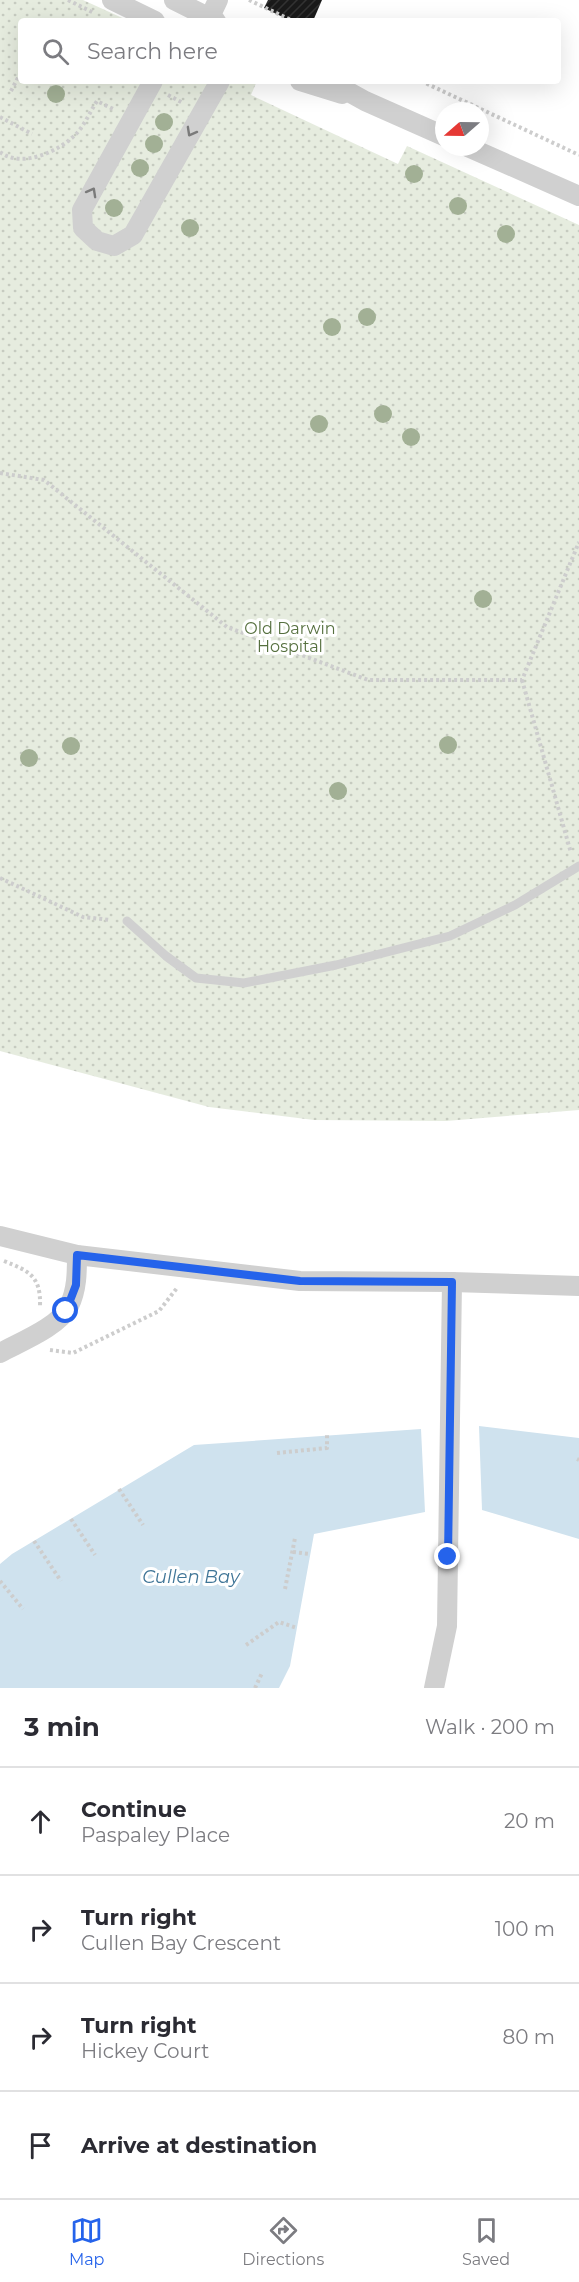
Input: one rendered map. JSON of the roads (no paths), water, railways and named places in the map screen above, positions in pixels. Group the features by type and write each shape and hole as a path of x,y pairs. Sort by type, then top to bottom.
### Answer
{"street":[{"path":"174,0 207,18"},
{"path":"212,18 218,0"},
{"path":"107,8 145,18"},
{"path":"151,84 82,210 83,228 97,241 114,246 133,235 218,84"},
{"path":"310,84 365,101"},
{"path":"334,84 365,101 435,132"},
{"path":"488,156 579,196"},
{"path":"0,1236 77,1255 300,1281 579,1286"},
{"path":"0,1353 41,1330 66,1311 76,1285 77,1255"},
{"path":"434,1688 447,1626 452,1282"}],"lane":[{"path":"127,921 166,956 196,978 244,983 336,965 450,936 515,905 577,868"}],"water":[{"path":"479,1426 579,1438 579,1539 482,1510"},
{"name":"Cullen Bay","path":"421,1429 425,1512 314,1534 290,1666 279,1688 0,1688 0,1564 12,1554 194,1445"}],"park label":[{"name":"Old Darwin Hospital","path":"290,637"}]}
